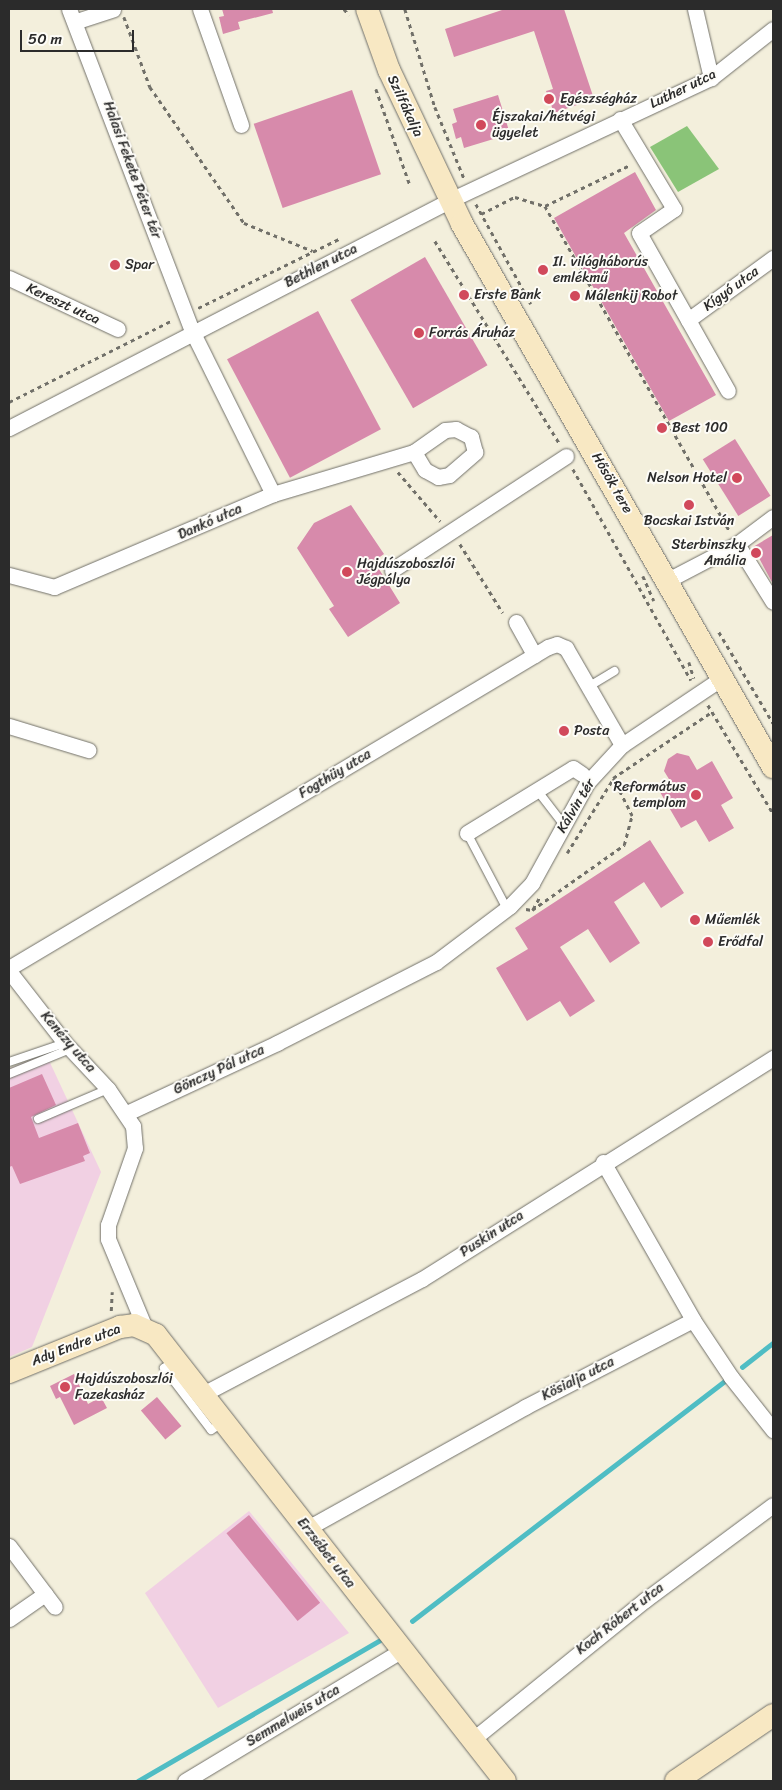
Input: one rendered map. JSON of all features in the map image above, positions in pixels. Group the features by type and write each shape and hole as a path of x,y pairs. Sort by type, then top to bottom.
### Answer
{"street":[{"path":"73,15 113,9"},
{"path":"200,9 240,125"},
{"path":"695,9 711,78"},
{"name":"Halasi Fekete Péter tér","path":"73,15 193,333"},
{"name":"Szilfákalja","path":"360,16 389,70 450,200"},
{"name":"Luther utca","path":"450,200 711,78 773,28"},
{"path":"620,119 674,209 639,233 728,391"},
{"name":"Bethlen utca","path":"9,428 450,200"},
{"name":"Hősök tere","path":"450,200 773,766"},
{"name":"Kígyó utca","path":"688,320 773,258"},
{"name":"Kereszt utca","path":"9,278 118,329"},
{"path":"193,333 273,494"},
{"name":"Dankó utca","path":"9,575 54,587 273,494 414,452"},
{"path":"392,570 566,456"},
{"path":"668,580 737,544 773,517"},
{"path":"737,544 773,602"},
{"path":"512,621 532,656"},
{"name":"Fogthüy utca","path":"9,969 532,656 557,644 566,648 622,745"},
{"path":"693,693 722,678"},
{"name":"Kálvin tér","path":"509,907 532,883 587,783 622,745 693,693"},
{"path":"9,726 88,750"},
{"path":"467,833 573,768 582,774"},
{"name":"Gönczy Pál utca","path":"127,1113 277,1043 436,962 509,907"},
{"name":"Kenézy utca","path":"9,969 69,1045 127,1113"},
{"name":"Puskin utca","path":"203,1394 422,1279 603,1162 773,1058"},
{"path":"127,1113 136,1132 136,1148 108,1225 108,1239 145,1328"},
{"path":"603,1162 693,1320 731,1377 771,1422"},
{"name":"Kösialja utca","path":"306,1529 525,1407 693,1320"},
{"name":"Ady Endre utca","path":"9,1372 120,1327 145,1328"},
{"name":"Erzsébet utca","path":"145,1328 156,1335 177,1360 306,1529 505,1781"},
{"name":"Koch Róbert utca","path":"472,1740 645,1600 773,1505"},
{"path":"9,1546 55,1607"},
{"path":"9,1619 44,1594"},
{"name":"Semmelweis utca","path":"184,1781 402,1650"},
{"path":"676,1781 773,1715"}],"lane":[{"path":"588,687 615,671"},
{"path":"537,790 564,825"},
{"path":"467,833 509,907"},
{"path":"9,1062 69,1045"},
{"path":"9,1074 69,1045"},
{"path":"38,1119 108,1089"},
{"path":"177,1360 164,1368 211,1430 223,1422"}],"path":[{"path":"121,9 150,87 244,223 313,251"},
{"path":"344,9 360,16"},
{"path":"405,9 436,107 456,159"},
{"path":"375,86 410,185"},
{"path":"481,214 515,197 545,206 643,158"},
{"path":"545,206 737,544"},
{"path":"9,402 347,235"},
{"path":"435,241 566,456 693,693 713,712 773,813"},
{"path":"388,460 464,548 512,621"},
{"path":"715,625 773,723"},
{"path":"689,662 694,670 693,693"},
{"path":"563,860 613,778 713,712"},
{"path":"509,907 532,910 624,845 632,816 613,778"},
{"path":"532,910 542,894"}],"shaded area":[{"path":"46,1054 101,1172 32,1347 9,1357 9,1069"},
{"path":"249,1511 349,1633 218,1708 145,1593"}],"green space":[{"path":"687,126 719,169 678,192 650,147"}],"building":[{"path":"222,9 272,9 273,13 238,22 240,29 223,34 219,17 224,16"},
{"path":"505,9 564,9 594,99 554,113 546,91 553,89 534,31 454,57 445,29"},
{"path":"352,90 381,174 283,208 254,124"},
{"path":"498,95 510,134 464,148 461,137 456,139 452,124 457,122 453,109"},
{"path":"635,172 656,210 624,233 716,395 669,421 554,218"},
{"name":"Forrás Áruház","path":"425,257 488,365 413,408 351,300"},
{"path":"318,311 381,429 290,478 227,359"},
{"name":"Nelson Hotel","path":"735,439 771,496 738,516 703,459"},
{"name":"Hajdúszoboszlói Jégpálya","path":"351,505 384,554 374,561 400,603 348,637 329,609 334,606 297,548 314,523"},
{"path":"773,535 773,584 753,547"},
{"name":"Református templom","path":"677,753 689,756 697,770 712,761 733,798 721,805 734,828 709,842 696,820 681,828 660,792 672,784 664,771 668,759"},
{"path":"650,840 684,893 661,908 644,882 614,902 640,943 610,963 588,929 560,947 595,1001 570,1017 560,1001 527,1021 496,968 528,949 515,928"},
{"path":"42,1074 56,1105 31,1117 39,1138 78,1123 90,1153 83,1156 85,1161 20,1184 12,1166 9,1167 9,1088"},
{"path":"74,1374 88,1404 101,1397 107,1408 74,1425 60,1397 56,1399 50,1386"},
{"path":"157,1397 181,1426 165,1440 141,1410"},
{"path":"249,1515 320,1603 298,1621 226,1533"}],"waterway":[{"path":"742,1367 773,1343"},
{"path":"412,1621 725,1381"},
{"path":"138,1781 379,1641"}],"place":[{"name":"Egészségház","path":"549,99"},
{"name":"Éjszakai/hétvégi ügyelet","path":"481,125"},
{"name":"Spar","path":"115,265"},
{"name":"II. világháborús emlékmű","path":"543,270"},
{"name":"Erste Bank","path":"464,295"},
{"name":"Málenkij Robot","path":"575,296"},
{"name":"Forrás Áruház","path":"419,333"},
{"name":"Best 100","path":"662,428"},
{"name":"Nelson Hotel","path":"737,478"},
{"name":"Bocskai István","path":"689,505"},
{"name":"Sterbinszky Amália","path":"756,553"},
{"name":"Hajdúszoboszlói Jégpálya","path":"347,572"},
{"name":"Posta","path":"564,731"},
{"name":"Református templom","path":"696,795"},
{"name":"Műemlék","path":"695,920"},
{"name":"Erődfal","path":"708,942"},
{"name":"Hajdúszoboszlói Fazekasház","path":"65,1387"}]}
